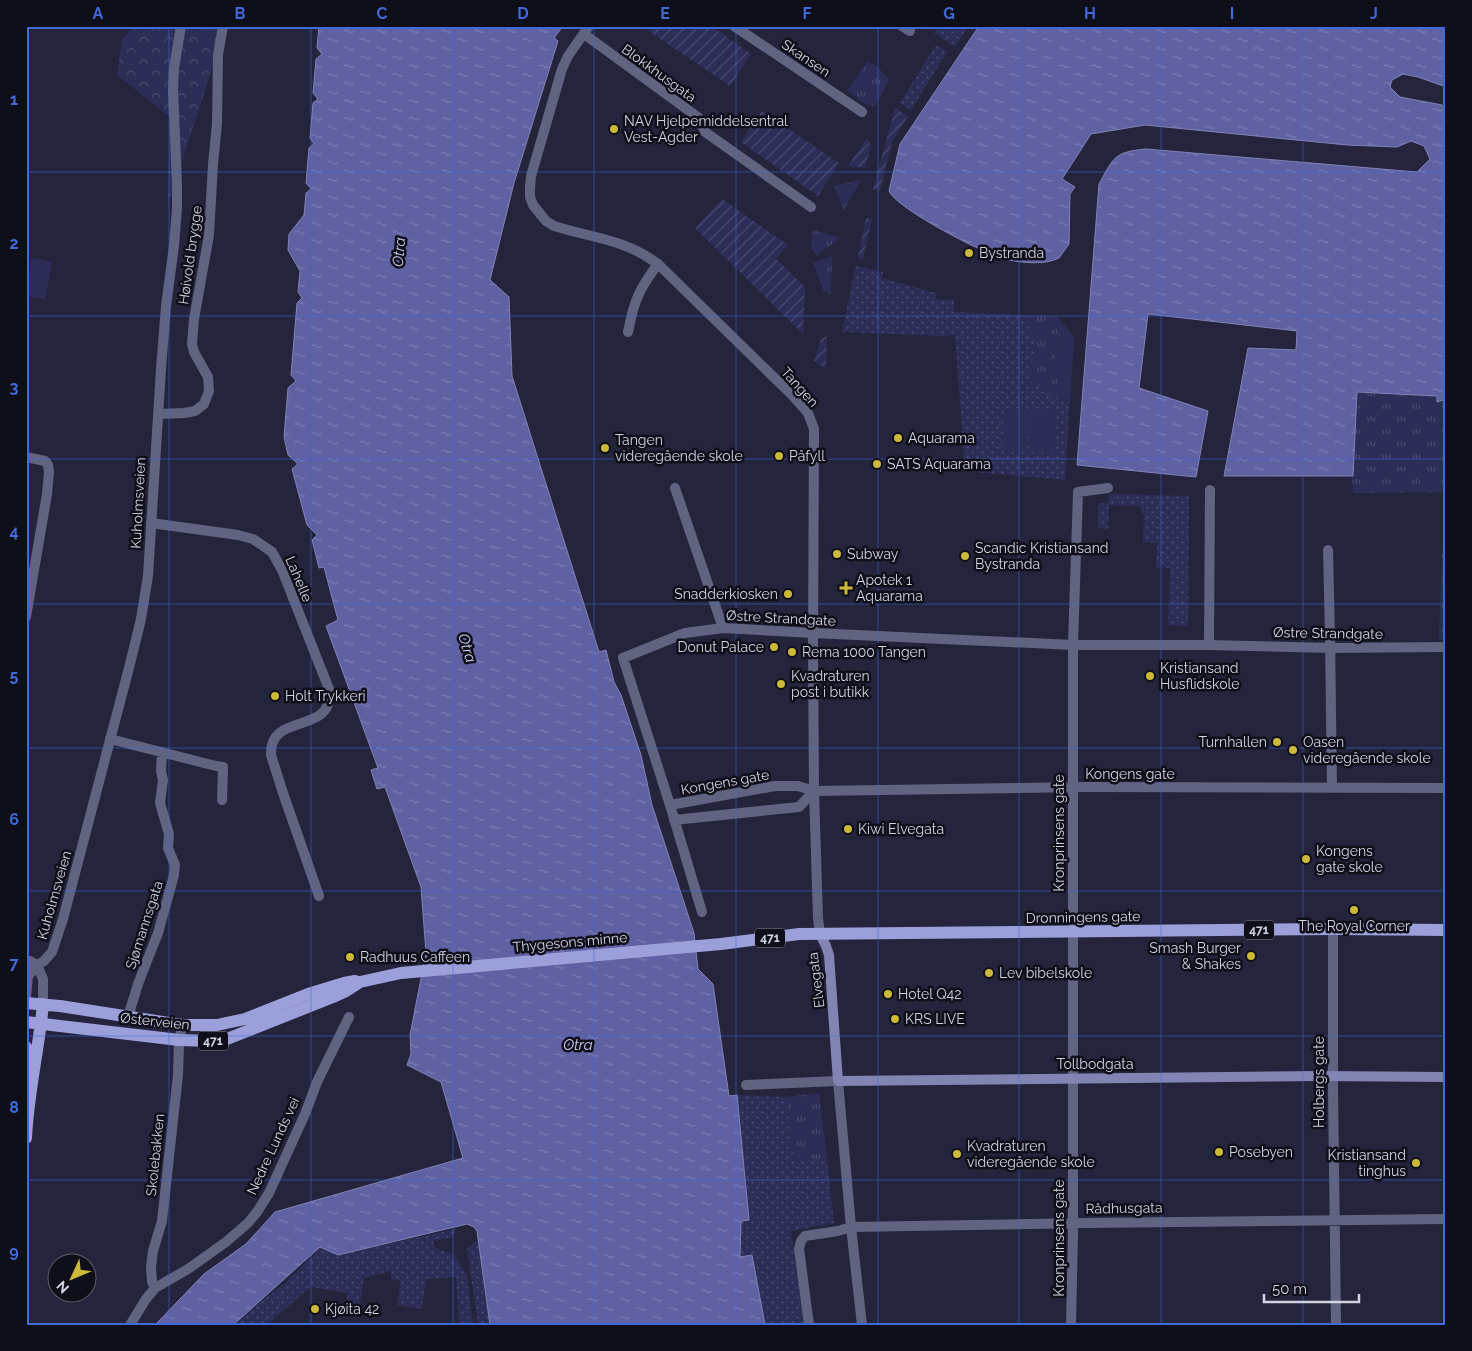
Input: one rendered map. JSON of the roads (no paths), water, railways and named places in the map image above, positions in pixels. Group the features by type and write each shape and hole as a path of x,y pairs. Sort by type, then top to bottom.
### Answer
{"main road":[{"name":"Dronningens gate","path":"721,944 798,934 1446,930"},
{"name":"Elvegata","path":"820,934 829,955 838,1081"},
{"name":"Thygesons minne","path":"423,970 721,944"},
{"name":"Østerveien","path":"26,1003 182,1025 217,1025 239,1021 337,985 423,970"},
{"name":"Østerveien","path":"26,1022 179,1040 212,1041 235,1037 333,997 360,982"},
{"path":"26,1138 43,1004"},
{"path":"26,1047 29,1064 30,1095"},
{"name":"Tollbodgata","path":"838,1081 1332,1076 1446,1077"}],"street":[{"name":"Kuholmsveien","path":"26,997 28,976 52,952 58,937 130,664 141,619 148,576 166,306 177,208 173,90 174,68 181,26"},
{"name":"Høivold brygge","path":"159,414 195,411 204,404 210,391 208,377 194,352 192,336 209,235 217,124 218,55 223,26"},
{"name":"Skansen","path":"734,26 862,112"},
{"name":"Blokkhusgata","path":"586,30 699,118 705,132 811,207"},
{"name":"Tangen","path":"586,30 568,56 562,69 532,176 530,197 533,205 540,215 554,226 621,244 645,254 658,264 808,413 815,438 813,633"},
{"path":"628,332 638,295 645,281 658,264"},
{"path":"26,457 45,461 49,472 26,617"},
{"path":"675,488 722,628"},
{"name":"Kronprinsens gate","path":"1071,1325 1073,1223 1073,645 1078,492 1108,488"},
{"path":"1209,645 1210,490"},
{"name":"Lahelle","path":"151,523 246,536 272,552 282,570 329,689 329,704 325,710 319,716 286,728 274,738 271,748 271,755 283,793 319,896"},
{"path":"1328,550 1332,788"},
{"name":"Østre Strandgate","path":"702,912 623,658 685,633 722,628 1073,645 1209,645 1330,648 1446,647"},
{"name":"Elvegata","path":"813,633 814,791 820,934"},
{"path":"110,738 223,766 222,800"},
{"name":"Sjømannsgata","path":"128,1017 138,984 158,933 174,875 175,865 168,848 169,834 160,802 163,780 161,771 162,752"},
{"name":"Kongens gate","path":"670,805 775,786 798,786 814,791 1073,788 1446,788"},
{"path":"674,820 798,807 814,791"},
{"name":"Holbergs gate","path":"1333,930 1332,1076 1336,1325"},
{"path":"26,961 37,965 43,979 43,1004"},
{"name":"Nedre Lunds vei","path":"130,1325 155,1288 214,1251 238,1232 257,1212 269,1193 305,1114 317,1082 349,1017"},
{"name":"Skolebakken","path":"155,1288 152,1282 151,1267 153,1251 162,1221 182,1025"},
{"name":"Elvegata","path":"838,1081 862,1325"},
{"name":"Tollbodgata","path":"746,1085 838,1081"},
{"name":"Rådhusgata","path":"809,1325 800,1249 801,1241 805,1236 851,1227 1446,1219"}],"water":[{"name":"Otra","path":"319,26 563,26 554,38 558,41 514,183 490,280 509,297 512,376 599,652 606,650 614,682 621,695 641,755 652,805 694,933 698,969 713,984 729,1096 737,1095 749,1220 741,1221 740,1257 752,1255 765,1325 490,1325 477,1231 474,1227 467,1224 338,1255 320,1247 233,1325 155,1325 204,1274 246,1244 275,1212 463,1158 441,1082 407,1065 411,1054 410,1035 426,953 421,887 385,787 377,789 371,770 378,768 326,626 338,620 324,567 319,568 312,540 317,535 307,525 292,469 298,464 288,455 284,437 288,388 296,381 291,375 297,303 302,298 298,292 300,271 288,250 289,234 304,215 306,193 311,189 306,183 309,148 314,144 310,138 313,103 318,99 313,93 316,59 322,54 317,48"},
{"path":"979,26 1446,26 1446,87 1403,74 1392,80 1390,87 1400,97 1442,105 1446,108 1446,399 1437,402 1437,396 1357,392 1353,476 1224,476 1248,348 1296,350 1297,331 1148,314 1139,388 1208,411 1196,477 1077,465 1099,184 1116,158 1127,152 1146,149 1417,172 1430,159 1424,146 1411,141 1397,147 1347,145 1145,125 1091,134 1062,179 1075,187 1070,194 1069,244 1059,258 1047,262 1034,263 998,257 963,241 925,220 908,209 889,191 900,144"}],"place":[{"name":"NAV Hjelpemiddelsentral Vest-Agder","path":"614,129"},
{"name":"Bystranda","path":"969,253"},
{"name":"Aquarama","path":"898,438"},
{"name":"Tangen videregående skole","path":"605,448"},
{"name":"Påfyll","path":"779,456"},
{"name":"SATS Aquarama","path":"877,464"},
{"name":"Subway","path":"837,554"},
{"name":"Scandic Kristiansand Bystranda","path":"965,556"},
{"name":"Apotek 1 Aquarama","path":"846,588"},
{"name":"Snadderkiosken","path":"788,594"},
{"name":"Donut Palace","path":"774,647"},
{"name":"Rema 1000 Tangen","path":"792,652"},
{"name":"Kristiansand Husflidskole","path":"1150,676"},
{"name":"Kvadraturen post i butikk","path":"781,684"},
{"name":"Holt Trykkeri","path":"275,696"},
{"name":"Turnhallen","path":"1277,742"},
{"name":"Oasen videregående skole","path":"1293,750"},
{"name":"Kiwi Elvegata","path":"848,829"},
{"name":"Kongens gate skole","path":"1306,859"},
{"name":"The Royal Corner","path":"1354,910"},
{"name":"Smash Burger & Shakes","path":"1251,956"},
{"name":"Radhuus Caffeen","path":"350,957"},
{"name":"Lev bibelskole","path":"989,973"},
{"name":"Hotel Q42","path":"888,994"},
{"name":"KRS LIVE","path":"895,1019"},
{"name":"Posebyen","path":"1219,1152"},
{"name":"Kvadraturen videregående skole","path":"957,1154"},
{"name":"Kristiansand tinghus","path":"1416,1163"},
{"name":"Kjøita 42","path":"315,1309"}]}
